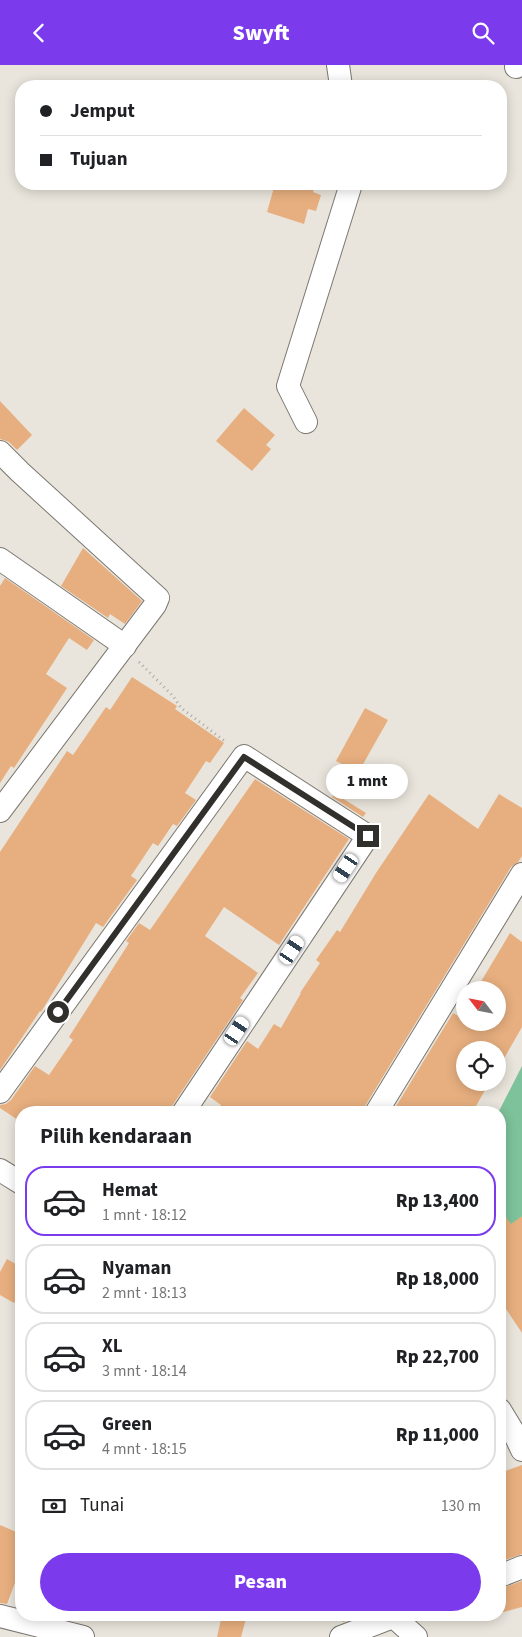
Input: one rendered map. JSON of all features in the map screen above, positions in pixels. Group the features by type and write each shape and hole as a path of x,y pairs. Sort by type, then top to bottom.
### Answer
{"street":[{"path":"338,65 340,80"},
{"path":"306,422 288,386 349,190"},
{"path":"0,452 158,598 125,646 0,811"},
{"path":"0,559 125,646"},
{"path":"0,1092 244,757 368,836 188,1106"},
{"path":"380,1106 522,874"},
{"path":"0,1170 15,1179"},
{"path":"506,1420 522,1450"},
{"path":"506,1574 522,1567"},
{"path":"0,1616 15,1620"},
{"path":"20,1621 83,1637"},
{"path":"341,1637 383,1621"},
{"path":"401,1621 416,1637"}],"path":[{"path":"125,646 173,696 181,708 244,757"}],"green space":[{"path":"522,1066 522,1259 506,1248 506,1106 502,1106"}],"building":[{"path":"273,190 314,190 313,192 321,195 316,211 308,209 304,224 267,212"},
{"path":"0,401 32,435 17,450 9,442 0,439"},
{"path":"244,408 275,435 266,445 271,449 252,471 216,441"},
{"path":"83,548 142,601 125,624 110,614 108,618 61,586"},
{"path":"5,578 94,640 87,650 69,638 46,674 67,688 14,768 11,766 0,783 0,586"},
{"path":"132,677 177,706 175,709 224,743 210,763 206,761 185,793 196,800 177,826 173,824 158,846 153,843 131,876 137,880 103,927 96,923 41,1012 0,1070 0,852 67,751 73,755 106,707 110,710"},
{"path":"365,708 388,720 358,773 336,761"},
{"path":"255,779 349,839 279,945 224,907 205,936 258,973 240,998 243,1000 172,1106 15,1106 15,1118 0,1108 0,1105 6,1104 11,1100 35,1066 49,1075 73,1040 69,1037 129,943 126,941 139,923 150,930"},
{"path":"334,793 366,813 363,817 332,797"},
{"path":"429,794 478,829 499,794 522,808 522,856 511,867 365,1106 220,1106 210,1097 247,1041 258,1049 274,1024 281,1028 300,993 320,963 316,960 337,930 340,932 376,873"},
{"path":"510,933 522,942 522,1027 506,1055 506,1041 456,1041 456,1091 484,1091 476,1106 396,1106 453,1013 456,1015 456,1031 506,1031 506,981 481,981"},
{"path":"522,1216 522,1333 506,1309 506,1217 511,1224"},
{"path":"7,1259 15,1264 14,1303 0,1295 0,1272"},
{"path":"522,1465 522,1554 506,1560 506,1471"},
{"path":"0,1525 15,1531 15,1583 7,1604 0,1603"},
{"path":"522,1581 522,1607 506,1611 506,1587"},
{"path":"221,1621 245,1621 241,1637 217,1637"}],"route":[{"path":"58,1012 244,757 368,836"}]}
